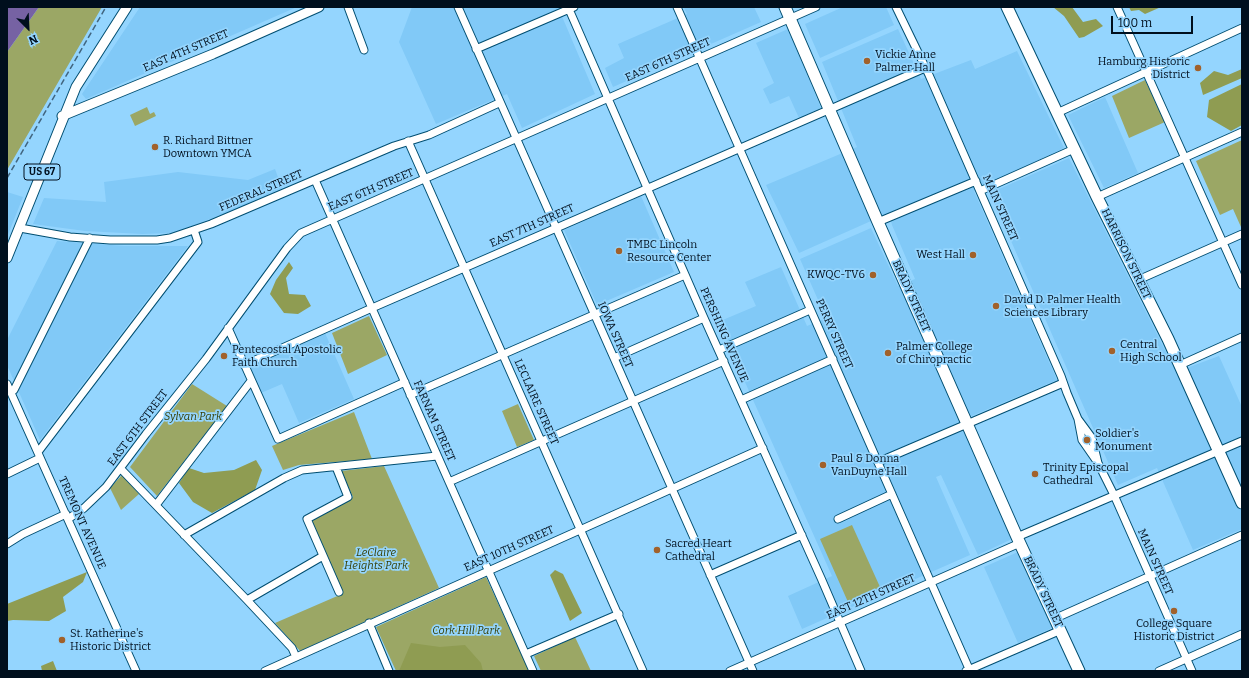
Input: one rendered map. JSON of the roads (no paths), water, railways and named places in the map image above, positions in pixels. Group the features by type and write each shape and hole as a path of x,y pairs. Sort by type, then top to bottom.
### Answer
{"highway":[{"name":"BRADY STREET","path":"785,7 967,424 1079,671"},
{"name":"HARRISON STREET","path":"1007,7 1097,197 1180,365 1242,503"}],"main road":[{"name":"US 67","path":"7,258 20,228 62,116 84,72 127,7"},
{"name":"EAST 4TH STREET","path":"62,116 213,54 318,7"}],"street":[{"path":"348,7 364,50"},
{"name":"IOWA STREET","path":"458,7 499,103 753,671"},
{"name":"PERRY STREET","path":"677,7 833,359 968,670"},
{"name":"EAST 6TH STREET","path":"7,544 23,534 84,508 102,493 146,434 206,359 295,238 301,233 816,7"},
{"name":"MAIN STREET","path":"896,7 976,180 1064,383 1078,419 1092,438 1098,463 1114,495 1192,671"},
{"path":"1117,7 1242,284"},
{"path":"476,50 570,8"},
{"name":"PERSHING AVENUE","path":"570,8 685,275 841,622 861,671"},
{"path":"1057,113 1242,28"},
{"name":"EAST 7TH STREET","path":"244,365 555,228 925,68"},
{"name":"FEDERAL STREET","path":"20,228 37,232 90,238 157,240 194,230 394,146 429,134 499,103"},
{"path":"1097,197 1242,132"},
{"name":"LECLAIRE STREET","path":"408,141 643,671"},
{"path":"980,191 1074,149"},
{"name":"FARNAM STREET","path":"315,180 533,671"},
{"path":"878,222 976,180"},
{"path":"7,474 39,455 198,242 194,230"},
{"path":"1138,280 1242,234"},
{"path":"11,392 14,390 90,238"},
{"path":"410,395 685,275"},
{"path":"719,350 810,310"},
{"path":"614,358 704,318"},
{"path":"228,328 278,439 405,382"},
{"path":"1180,365 1242,337"},
{"path":"741,400 833,359"},
{"path":"449,482 724,361"},
{"path":"156,505 251,381"},
{"path":"878,462 1064,383"},
{"name":"TREMONT AVENUE","path":"7,384 136,671"},
{"name":"EAST 12TH STREET","path":"730,671 930,582 1114,495 1242,441"},
{"name":"EAST 10TH STREET","path":"265,671 763,448"},
{"path":"184,535 284,478 302,470 437,456"},
{"path":"336,467 348,497 307,519 339,592"},
{"path":"121,469 292,648 296,656"},
{"path":"838,519 892,494"},
{"path":"710,575 802,535"},
{"path":"1056,618 1242,535"},
{"path":"247,600 323,556"},
{"path":"526,654 619,614"},
{"path":"369,624 389,671"},
{"path":"968,670 1061,630"},
{"path":"1159,671 1242,634"}],"railway":[{"path":"7,178 106,7"}],"place":[{"name":"Vickie Anne Palmer Hall","path":"867,61"},
{"name":"Hamburg Historic District","path":"1198,68"},
{"name":"R. Richard Bittner Downtown YMCA","path":"155,147"},
{"name":"TMBC Lincoln Resource Center","path":"619,251"},
{"name":"West Hall","path":"973,255"},
{"name":"KWQC-TV6","path":"873,275"},
{"name":"David D. Palmer Health Sciences Library","path":"996,306"},
{"name":"Central High School","path":"1112,351"},
{"name":"Palmer College of Chiropractic","path":"888,353"},
{"name":"Pentecostal Apostolic Faith Church","path":"224,356"},
{"name":"Soldier's Monument","path":"1087,440"},
{"name":"Paul & Donna VanDuyne Hall","path":"823,465"},
{"name":"Trinity Episcopal Cathedral","path":"1035,474"},
{"name":"Sacred Heart Cathedral","path":"657,550"},
{"name":"College Square Historic District","path":"1174,611"},
{"name":"St. Katherine's Historic District","path":"62,640"}],"park label":[{"name":"Sylvan Park","path":"193,417"},
{"name":"LeClaire Heights Park","path":"376,559"},
{"name":"Cork Hill Park","path":"466,631"}]}
